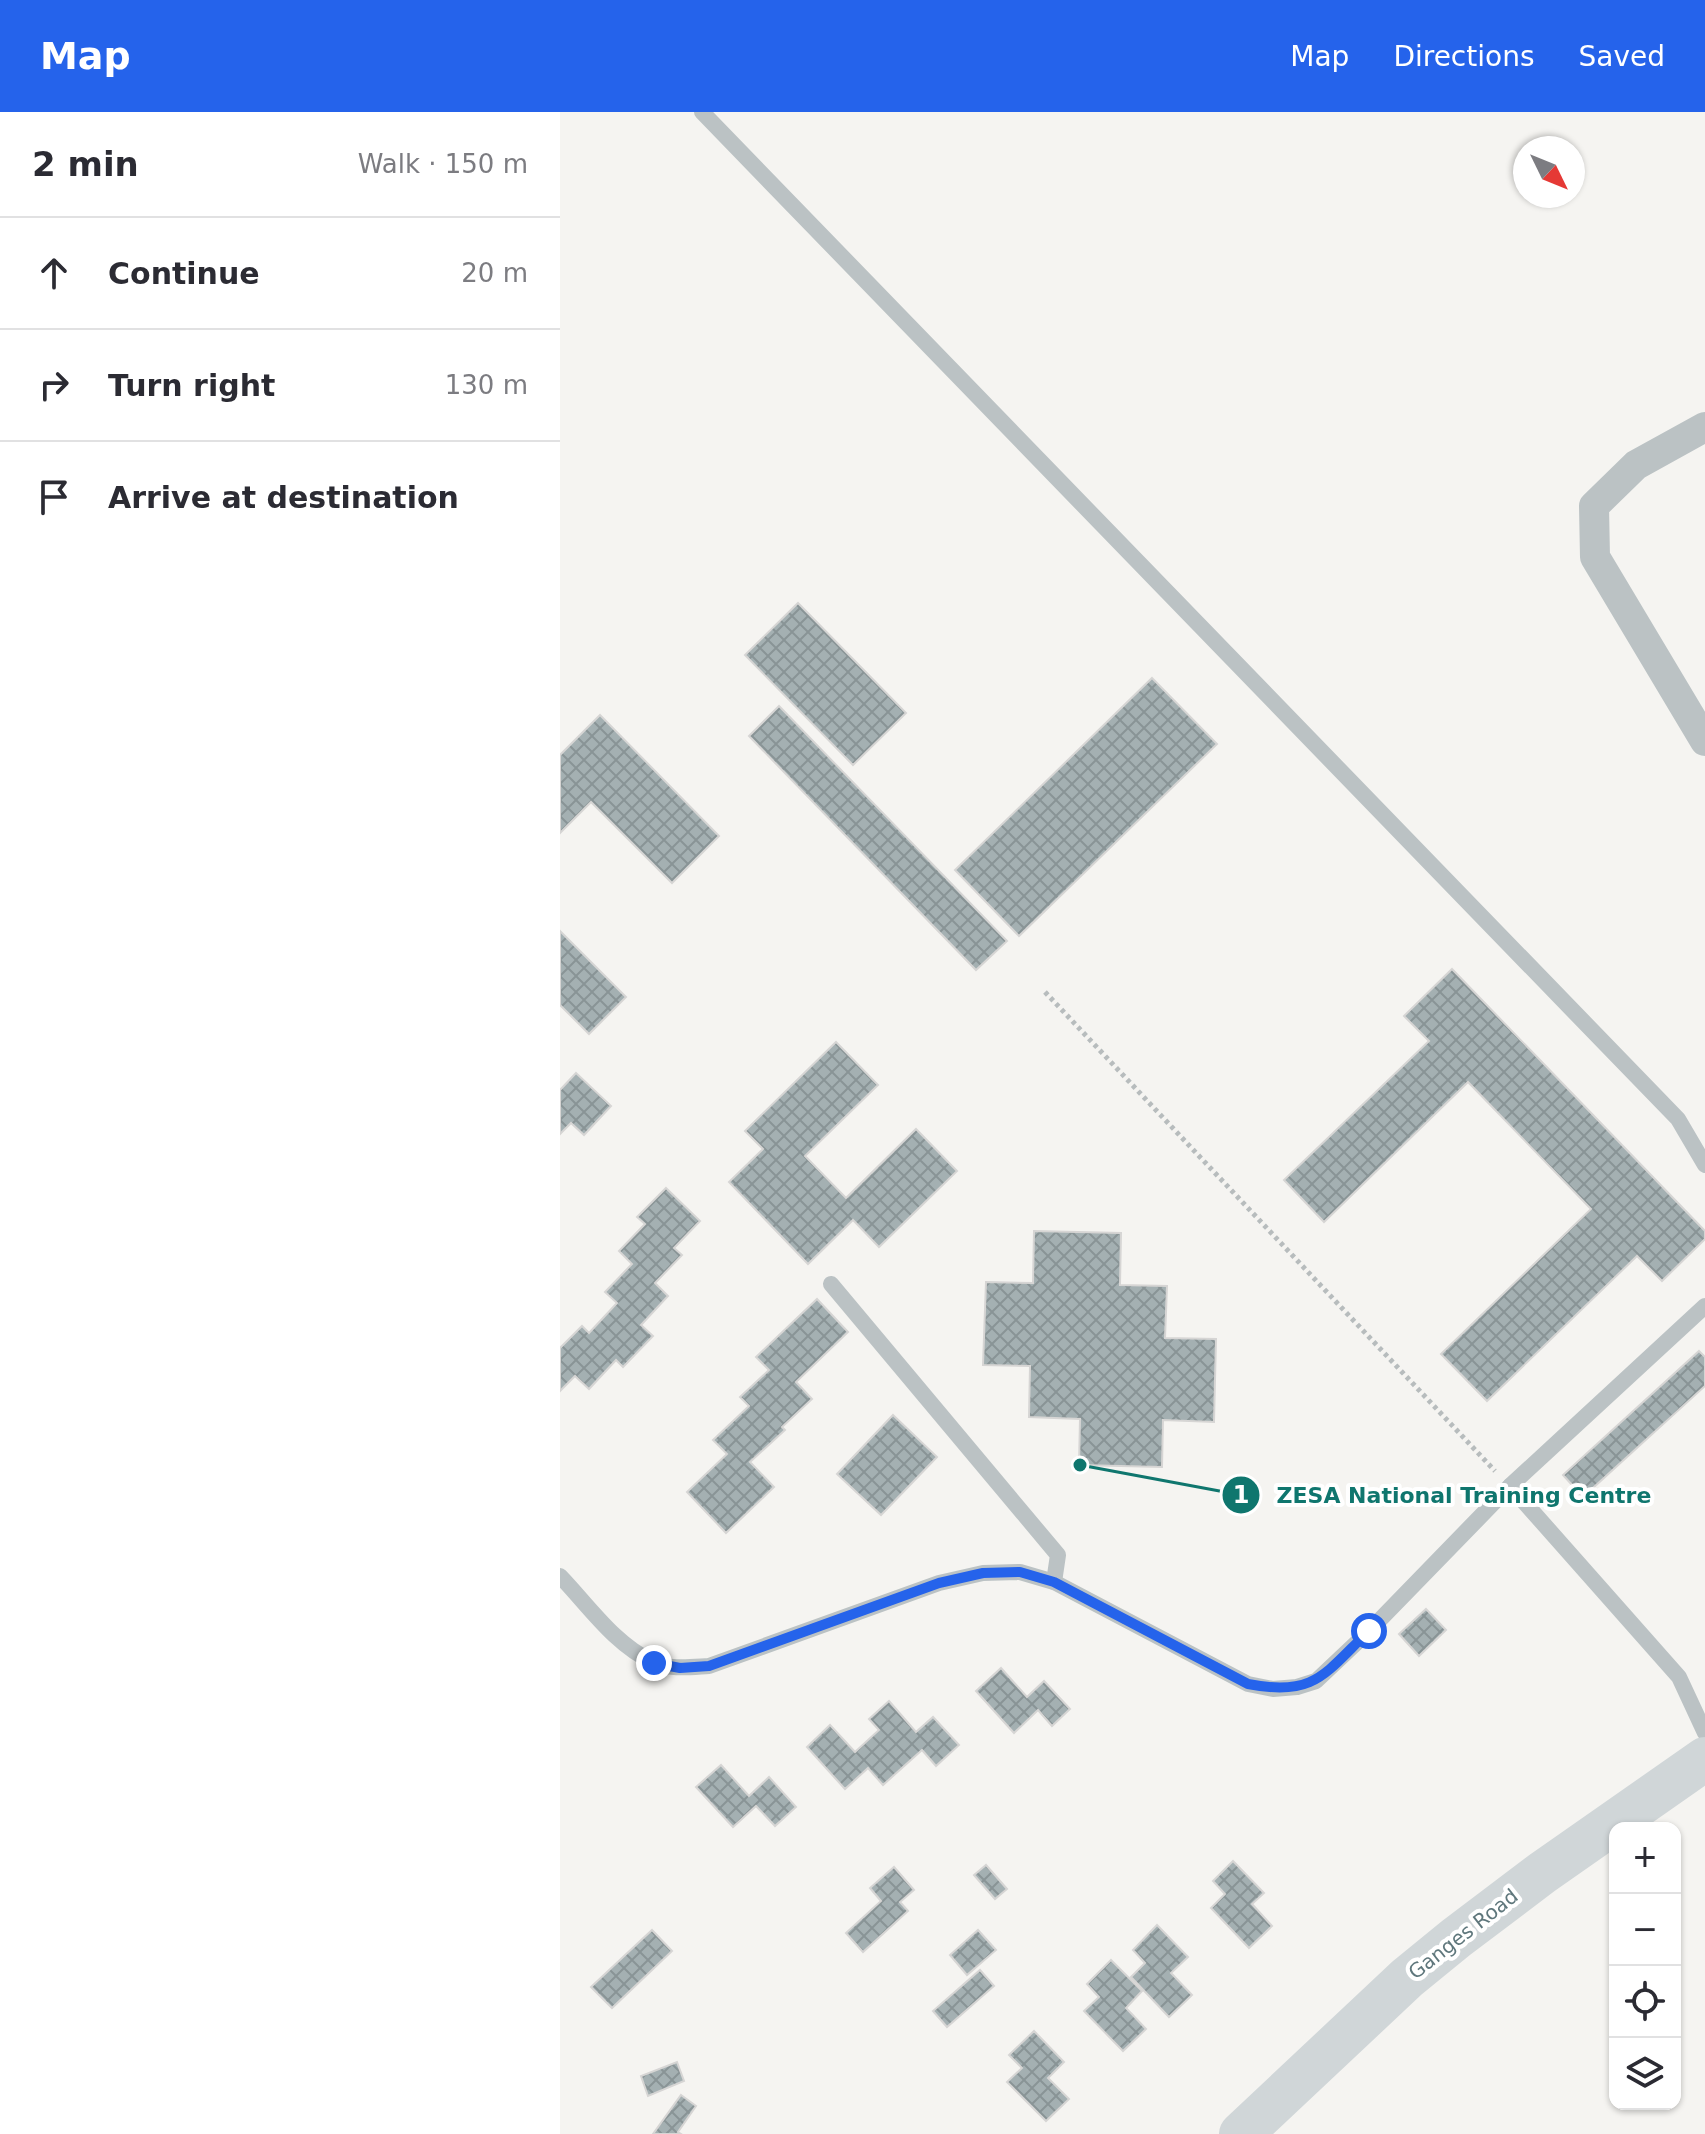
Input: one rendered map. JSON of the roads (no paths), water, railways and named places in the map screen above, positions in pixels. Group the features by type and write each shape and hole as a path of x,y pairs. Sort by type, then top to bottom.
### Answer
{"street":[{"path":"1705,427 1636,465 1594,506 1595,557 1705,741"},
{"name":"Ganges Road","path":"1241,2134 1407,1978 1456,1938 1542,1873 1705,1759"}],"lane":[{"path":"702,112 1678,1119 1705,1165"},
{"path":"831,1284 1058,1555 1054,1582"},
{"path":"560,1576 625,1644 654,1663 680,1668 709,1666 939,1583 983,1573 1020,1572 1054,1582 1248,1684 1273,1689 1297,1687 1316,1681 1510,1486 1705,1306"},
{"path":"1510,1486 1679,1677 1705,1733"}],"place":[{"name":"ZESA National Training Centre","path":"1080,1465"}]}
